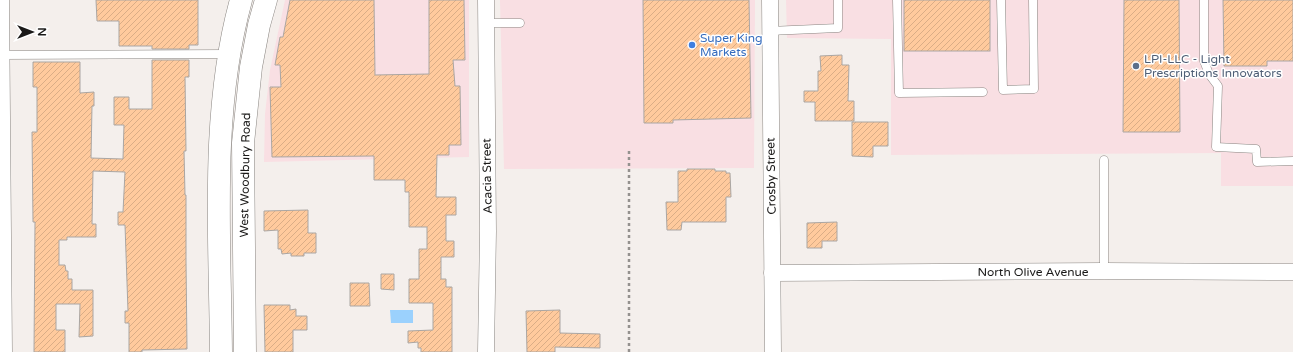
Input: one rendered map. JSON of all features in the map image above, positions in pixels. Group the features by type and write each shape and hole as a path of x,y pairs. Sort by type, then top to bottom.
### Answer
{"main road":[{"name":"West Woodbury Road","path":"221,352 220,144 222,102 229,54 241,0"},
{"name":"West Woodbury Road","path":"245,352 243,143 251,67 266,0"}],"street":[{"path":"1,0 4,352"},
{"name":"Acacia Street","path":"486,0 488,237 486,268 486,352"},
{"name":"Crosby Street","path":"770,0 769,31 773,352"},
{"name":"North Olive Avenue","path":"772,273 1104,271 1293,272"}],"lane":[{"path":"769,31 838,28 838,0"},
{"path":"897,0 899,93 983,92"},
{"path":"1001,0 1003,90 1034,89 1034,0"},
{"path":"1204,0 1204,61 1209,74 1218,86 1216,147 1256,149 1257,162 1293,161"},
{"path":"486,23 520,23"},
{"path":"1,55 229,54"},
{"path":"1104,160 1104,271"}],"path":[{"path":"629,148 629,352"}],"shaded area":[{"path":"285,0 469,0 469,157 264,162 265,114 270,70"},
{"path":"500,0 755,0 754,168 504,169"},
{"path":"786,0 1293,0 1293,186 1221,186 1221,153 891,155 891,39 787,38"}],"water":[{"path":"390,310 413,310 413,323 391,323"}],"building":[{"path":"96,0 198,0 198,45 189,45 189,49 152,49 152,46 119,46 119,21 97,21"},
{"path":"290,0 374,0 375,75 429,74 429,0 464,0 465,60 453,60 455,86 460,86 461,145 449,145 449,155 437,155 436,197 456,197 456,215 446,215 446,241 454,241 454,257 441,257 441,279 446,279 446,287 452,287 452,352 421,352 421,348 418,348 418,342 408,343 408,331 433,330 433,303 409,303 409,279 419,279 419,249 427,249 427,227 409,227 409,192 405,192 405,180 374,180 374,156 272,157 270,87 281,87 280,65 275,65 280,37 283,37"},
{"path":"643,0 749,0 751,118 673,120 673,123 644,123"},
{"path":"904,0 990,0 990,51 904,51"},
{"path":"1124,0 1179,0 1180,132 1123,132"},
{"path":"1223,0 1293,0 1293,61 1267,61 1267,66 1224,66"},
{"path":"842,55 842,65 849,65 848,101 854,101 854,121 815,121 815,102 804,102 804,91 818,91 818,71 821,71 820,56"},
{"path":"152,60 189,60 189,77 185,77 186,151 184,151 186,195 187,349 142,350 142,352 129,352 129,323 125,323 125,311 128,311 125,225 118,225 118,212 123,212 125,172 93,171 92,224 96,224 96,237 67,237 67,240 59,240 59,265 65,265 66,271 68,271 68,279 72,279 72,290 93,290 93,336 79,337 80,304 56,304 56,330 65,330 65,352 34,352 35,222 33,222 32,132 37,132 37,87 33,87 33,62 80,62 80,93 94,92 94,106 92,106 91,158 123,159 124,125 114,125 114,97 129,97 129,109 152,109"},
{"path":"852,122 888,122 888,146 873,146 873,157 852,156"},
{"path":"687,169 715,169 715,171 726,171 726,173 730,173 731,197 726,197 726,222 682,222 681,230 667,230 666,202 678,202 678,171 687,171"},
{"path":"308,210 308,233 316,233 316,253 304,253 304,256 291,256 291,253 282,254 281,249 278,249 278,230 264,231 264,211"},
{"path":"837,222 837,241 822,241 822,248 807,248 807,223"},
{"path":"381,274 394,274 394,290 381,289"},
{"path":"350,283 369,283 370,306 350,306"},
{"path":"264,305 290,305 290,310 296,309 296,316 307,316 307,330 293,330 293,352 265,352"},
{"path":"560,310 560,333 600,334 600,348 555,347 555,352 527,352 526,311"}],"place":[{"name":"Super King Markets","path":"692,45"},
{"name":"LPI-LLC - Light Prescriptions Innovators","path":"1136,66"}]}
